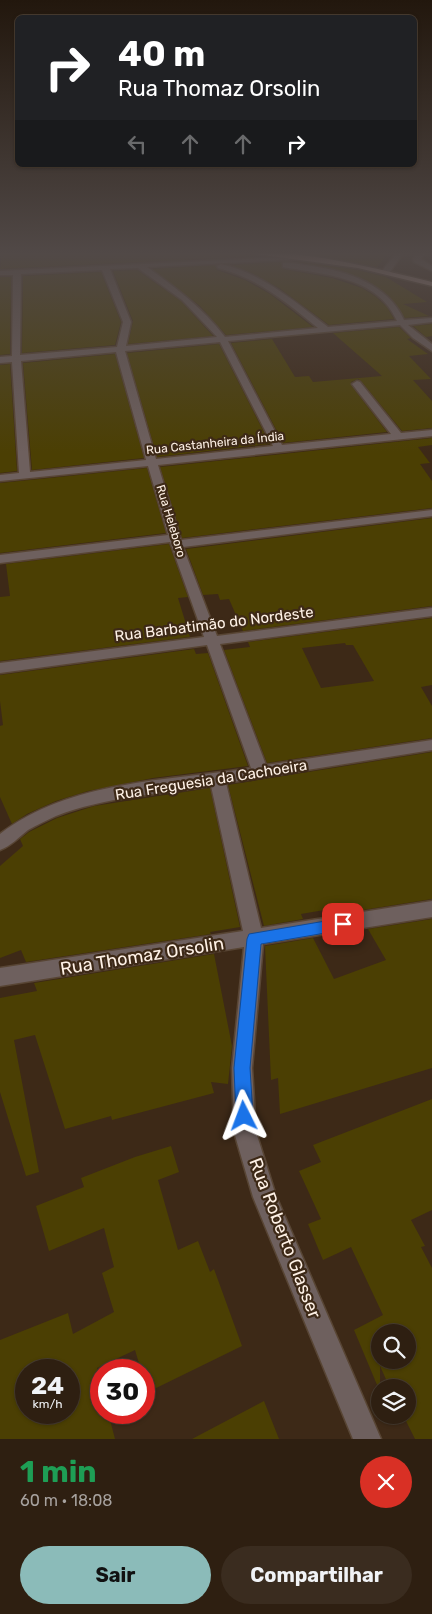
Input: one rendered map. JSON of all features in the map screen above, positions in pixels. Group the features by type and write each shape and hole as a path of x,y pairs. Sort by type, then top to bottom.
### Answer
{"street":[{"path":"16,319 16,358 25,475"},
{"name":"Rua Heleboro","path":"126,319 127,322 120,352 176,541 261,772"},
{"path":"206,319 223,340 279,449"},
{"path":"312,319 326,330"},
{"path":"401,319 402,323 432,348"},
{"path":"0,360 432,320"},
{"path":"357,384 398,436"},
{"name":"Rua Castanheira da Índia","path":"0,478 432,433"},
{"path":"0,559 432,513"},
{"name":"Rua Barbatimão do Nordeste","path":"0,668 432,612"},
{"name":"Rua Freguesia da Cachoeira","path":"0,843 13,831 39,815 95,798 432,745"},
{"name":"Rua Roberto Glasser","path":"217,779 254,939 242,1068 245,1132 265,1197 367,1439"},
{"name":"Rua Thomaz Orsolin","path":"0,977 432,910"}],"building":[{"path":"0,319 10,319 10,354 0,355"},
{"path":"22,319 120,319 121,322 115,345 22,353"},
{"path":"132,319 198,319 213,336 128,344"},
{"path":"212,319 303,319 313,327 226,335"},
{"path":"321,319 392,319 329,325"},
{"path":"432,324 432,336 426,337 413,326"},
{"path":"399,327 411,338 407,339 428,354 409,356 431,379 413,380 432,401 432,428 402,431 358,379 351,382 351,385 387,432 283,443 231,343 272,339 295,377 309,376 313,382 382,376 333,333"},
{"path":"219,344 270,444 157,457 127,353"},
{"path":"115,354 144,458 32,470 23,363"},
{"path":"10,364 17,471 0,473 0,365"},
{"path":"432,438 432,445 418,447 430,463 420,464 432,481 432,508 182,538 160,467"},
{"path":"147,468 166,533 0,553 0,483"},
{"path":"432,518 432,606 243,631 229,599 220,600 218,594 203,595 186,549"},
{"path":"169,544 188,597 178,598 190,637 0,661 0,597 10,596 6,564"},
{"path":"432,618 432,685 421,687 432,706 432,738 267,763 224,650 250,647 248,642","holes":["345,643 346,645 353,645 374,681 321,688 302,648"]},
{"path":"194,649 196,654 208,653 248,766 153,778 88,791 56,801 27,814 12,824 0,797 0,726 3,725 0,701 0,675"},
{"path":"432,752 432,899 357,911 353,905 301,914 303,919 264,926 228,785"},
{"path":"210,788 240,927 210,932 211,934 26,962 21,950 0,958 0,866 23,846 20,839 29,832 57,818 94,806"},
{"path":"432,919 432,1068 280,1114 278,1078 271,1080 265,946 313,938 334,979 386,960 368,929"},
{"path":"214,954 232,1046 228,1084 211,1082 214,1093 112,1120 111,1116 65,1129 35,1035 14,1040 39,1172 26,1176 0,1092 0,998 37,991 34,983"},
{"path":"432,1099 432,1210 411,1220 425,1246 421,1247 432,1268 432,1439 415,1439 408,1424 416,1424 416,1379 386,1379 381,1369 416,1369 416,1324 371,1324 371,1369 380,1369 380,1379 375,1379 354,1330 383,1315 351,1247 323,1260 308,1224 321,1219 299,1171 321,1162 313,1145"},
{"path":"171,1146 179,1172 158,1180 178,1250 198,1241 210,1272 214,1269 242,1346 155,1389 155,1359 138,1359 135,1350 116,1359 90,1359 90,1424 111,1424 115,1439 0,1439 0,1340 68,1313 73,1334 114,1312 102,1273 114,1267 104,1228 49,1251 36,1206 84,1187 81,1178 135,1157"},
{"path":"264,1401 279,1439 192,1439"}],"route":[{"path":"244,1116 242,1068 254,939 343,924"}]}
